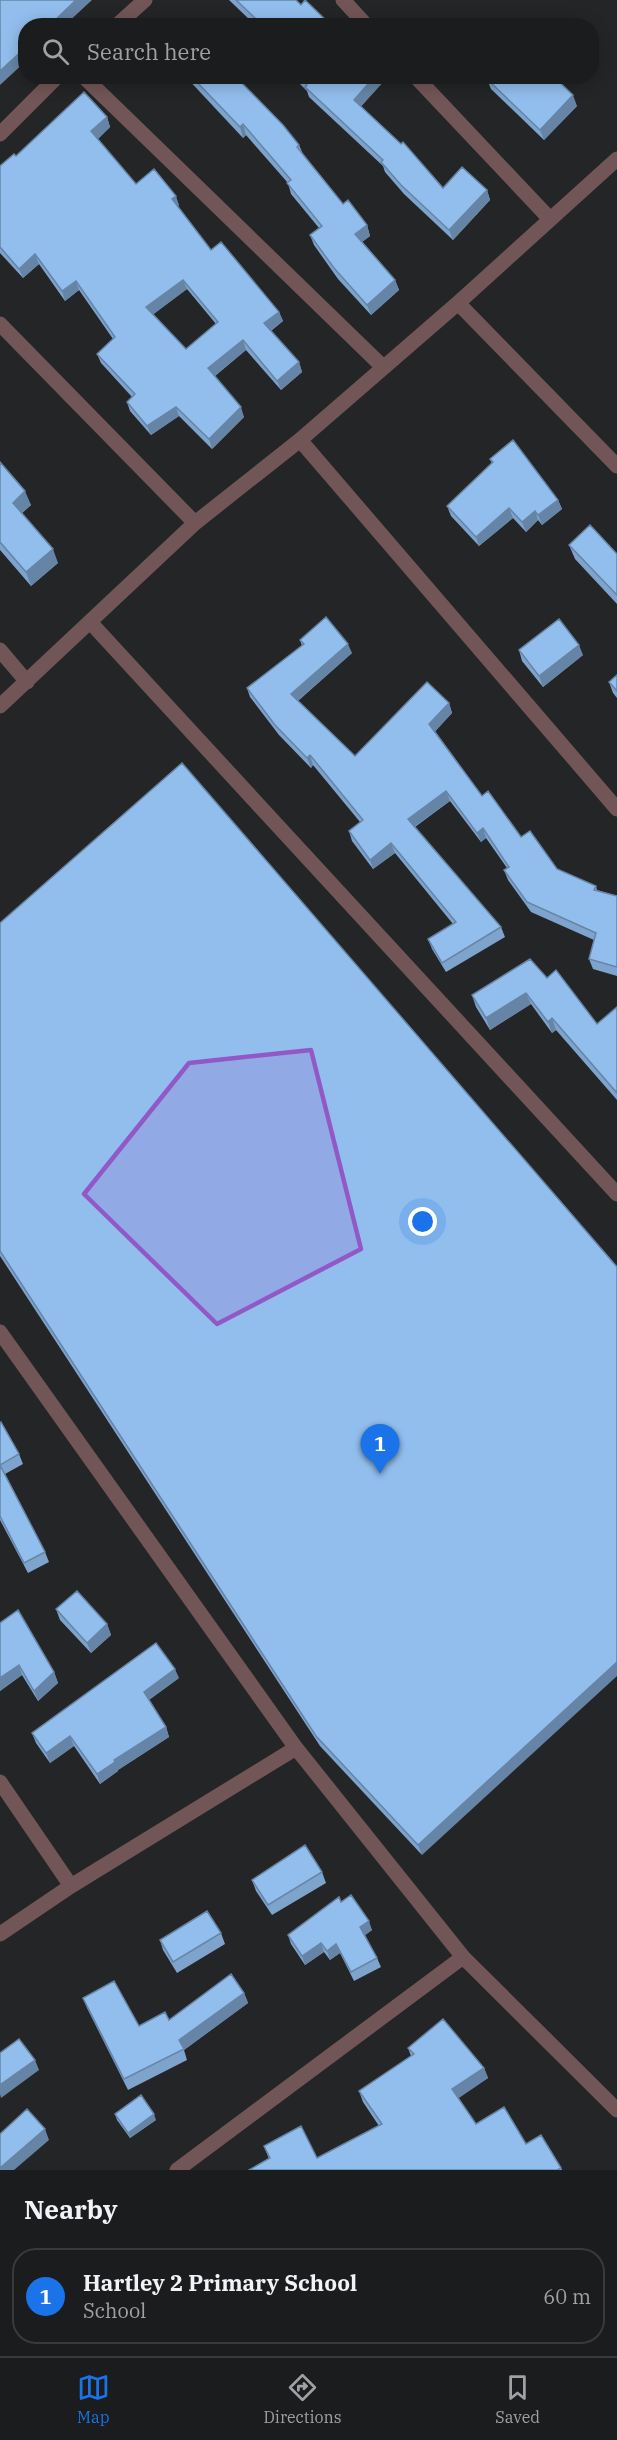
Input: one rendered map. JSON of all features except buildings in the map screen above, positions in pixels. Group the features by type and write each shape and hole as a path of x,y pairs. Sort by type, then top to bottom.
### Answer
{"street":[{"path":"125,18 146,0"},
{"path":"343,0 360,18"},
{"path":"0,134 50,84"},
{"path":"91,84 383,368"},
{"path":"423,84 550,219"},
{"path":"0,706 195,523 300,440 458,303 617,159"},
{"path":"458,303 617,466"},
{"path":"0,324 195,523"},
{"path":"300,440 617,809"},
{"path":"91,623 617,1194"},
{"path":"0,650 27,682"},
{"path":"0,1332 297,1748 463,1957 617,2110"},
{"path":"0,1934 71,1886 297,1748"},
{"path":"0,1782 71,1886"},
{"path":"177,2170 463,1957"}],"highlighted area":[{"path":"311,1050 361,1249 217,1324 84,1194 189,1063"}],"place":[{"name":"Hartley 2 Primary School","path":"380,1474"}]}
